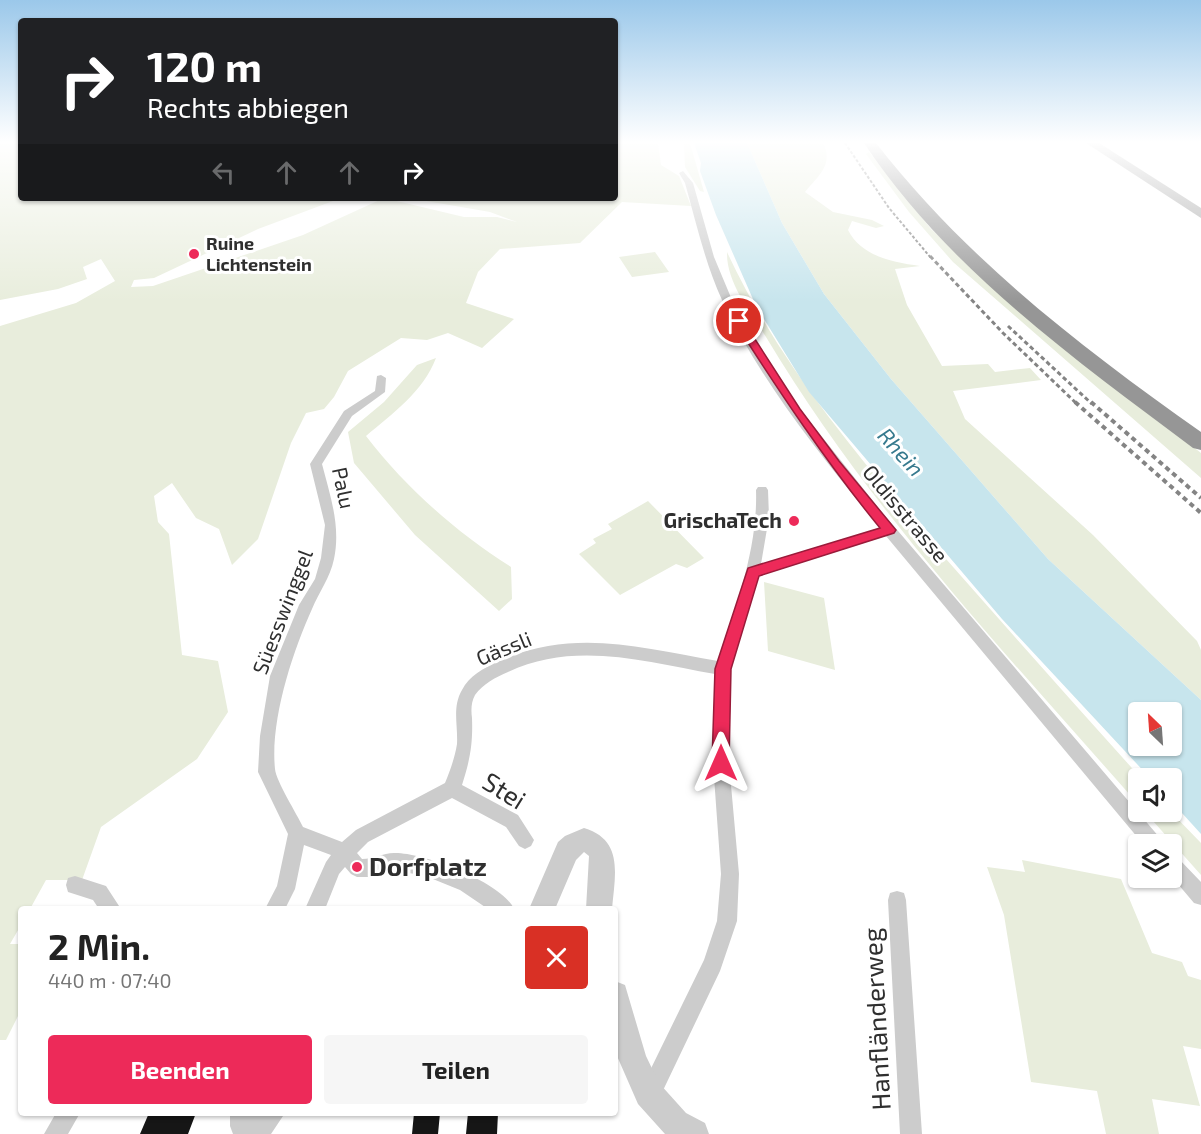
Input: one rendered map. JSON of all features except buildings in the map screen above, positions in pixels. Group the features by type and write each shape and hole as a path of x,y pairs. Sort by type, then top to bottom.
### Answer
{"highway":[{"path":"912,196 954,242 1042,320 1201,443"},
{"path":"923,196 981,254 1052,316 1201,429"},
{"path":"1146,389 1201,424"},
{"path":"1156,410 1201,450"}],"main road":[{"path":"1173,196 1201,214"}],"street":[{"name":"Oldisstrasse","path":"693,196 710,260 727,300 754,348 834,464 1146,834"},
{"name":"Palu","path":"331,525 316,464 348,414 380,392 381,378"},
{"path":"649,1096 713,964 727,921 730,874 721,763 723,669 753,572 763,517 762,490"},
{"name":"Süesswinggel","path":"297,833 266,772 268,736 278,676 306,605 321,580 328,558 331,525"},
{"path":"753,572 889,530"},
{"name":"Gässli","path":"452,789 465,747 467,696 476,683 494,671 530,657 567,649 595,647 723,669"},
{"path":"316,906 332,867 362,836 452,789"},
{"name":"Stei","path":"452,789 512,821 525,840"},
{"path":"277,906 286,889 297,833 345,852 357,868 371,870 392,862 425,868 457,879 500,906"},
{"path":"543,906 567,851 573,844 584,840 596,844 602,854 599,906"},
{"path":"1182,875 1201,896"},
{"path":"75,885 99,893 109,906"},
{"name":"Hanfländerweg","path":"897,900 911,1134"},
{"path":"618,1006 629,1048 649,1096 662,1112 682,1128 694,1134"},
{"path":"55,1134 67,1116"},
{"path":"241,1116 241,1126 245,1134"},
{"path":"251,1134 267,1116"}],"green space":[{"path":"0,196 18,196 18,201 333,201 258,229 154,278 134,280 131,287 153,286 303,235 377,201 397,201 464,217 497,217 517,222 490,212 426,201 618,201 618,196 687,196 691,206 622,202 580,243 500,249 478,272 466,303 514,319 482,348 448,333 427,340 401,338 348,371 334,397 324,409 306,413 291,443 258,539 232,565 219,529 196,518 172,483 154,496 158,522 169,534 182,655 218,661 228,712 197,759 101,827 82,880 46,880 32,906 18,906 18,930 10,944 18,944 18,1016 6,1040 0,1040 0,326 76,303 115,281 101,259 83,267 87,279 58,289 0,300"},
{"path":"770,196 810,196 833,212 872,220 884,226 876,228 852,221 848,230 854,239 869,252 888,260 920,266 895,269 907,305 942,366 988,364 995,372 1030,368 1041,380 953,391 965,419 1093,535 1197,641 1201,650 1201,700 1048,559 891,379 824,294 782,223"},
{"path":"897,196 904,196 931,229 1007,299 1201,453 1201,478 953,262"},
{"path":"655,252 669,272 632,277 619,257"},
{"path":"727,252 771,333 822,409 850,445 939,551 1132,768 1128,768 1128,793 990,636 894,521 849,462 740,297 728,263"},
{"path":"436,358 415,392 366,436 381,455 433,508 451,524 511,567 512,599 499,611 415,535 354,463 348,432 384,402 417,365"},
{"path":"648,501 704,558 687,568 676,564 620,595 579,554 596,543 593,539 612,529 608,524"},
{"path":"764,582 824,598 835,670 768,651"},
{"path":"1154,822 1181,822 1201,843 1201,875 1182,854 1182,834 1165,834"},
{"path":"1022,860 1121,879 1152,953 1182,962 1188,976 1201,980 1201,1049 1183,1046 1200,1106 1152,1099 1159,1134 1106,1134 1097,1091 1031,1082 1004,915 987,867 1025,872"}],"water":[{"name":"Rhein","path":"709,196 770,196 782,223 824,294 891,379 1048,559 1201,700 1201,834 1182,813 1182,768 1141,768 1130,756 1182,756 1182,702 1128,702 1128,754 1002,619 809,392 756,306"}],"railway":[{"path":"881,196 931,258"},
{"path":"930,256 1003,333 1077,404"},
{"path":"1008,326 1092,404"},
{"path":"1075,402 1201,513"},
{"path":"1091,402 1201,498"}],"place":[{"name":"Ruine Lichtenstein","path":"194,254"},
{"name":"GrischaTech","path":"794,521"},
{"name":"Dorfplatz","path":"357,867"}],"route":[{"path":"721,763 723,669 753,572 889,530 834,464 796,411 739,321"}]}
